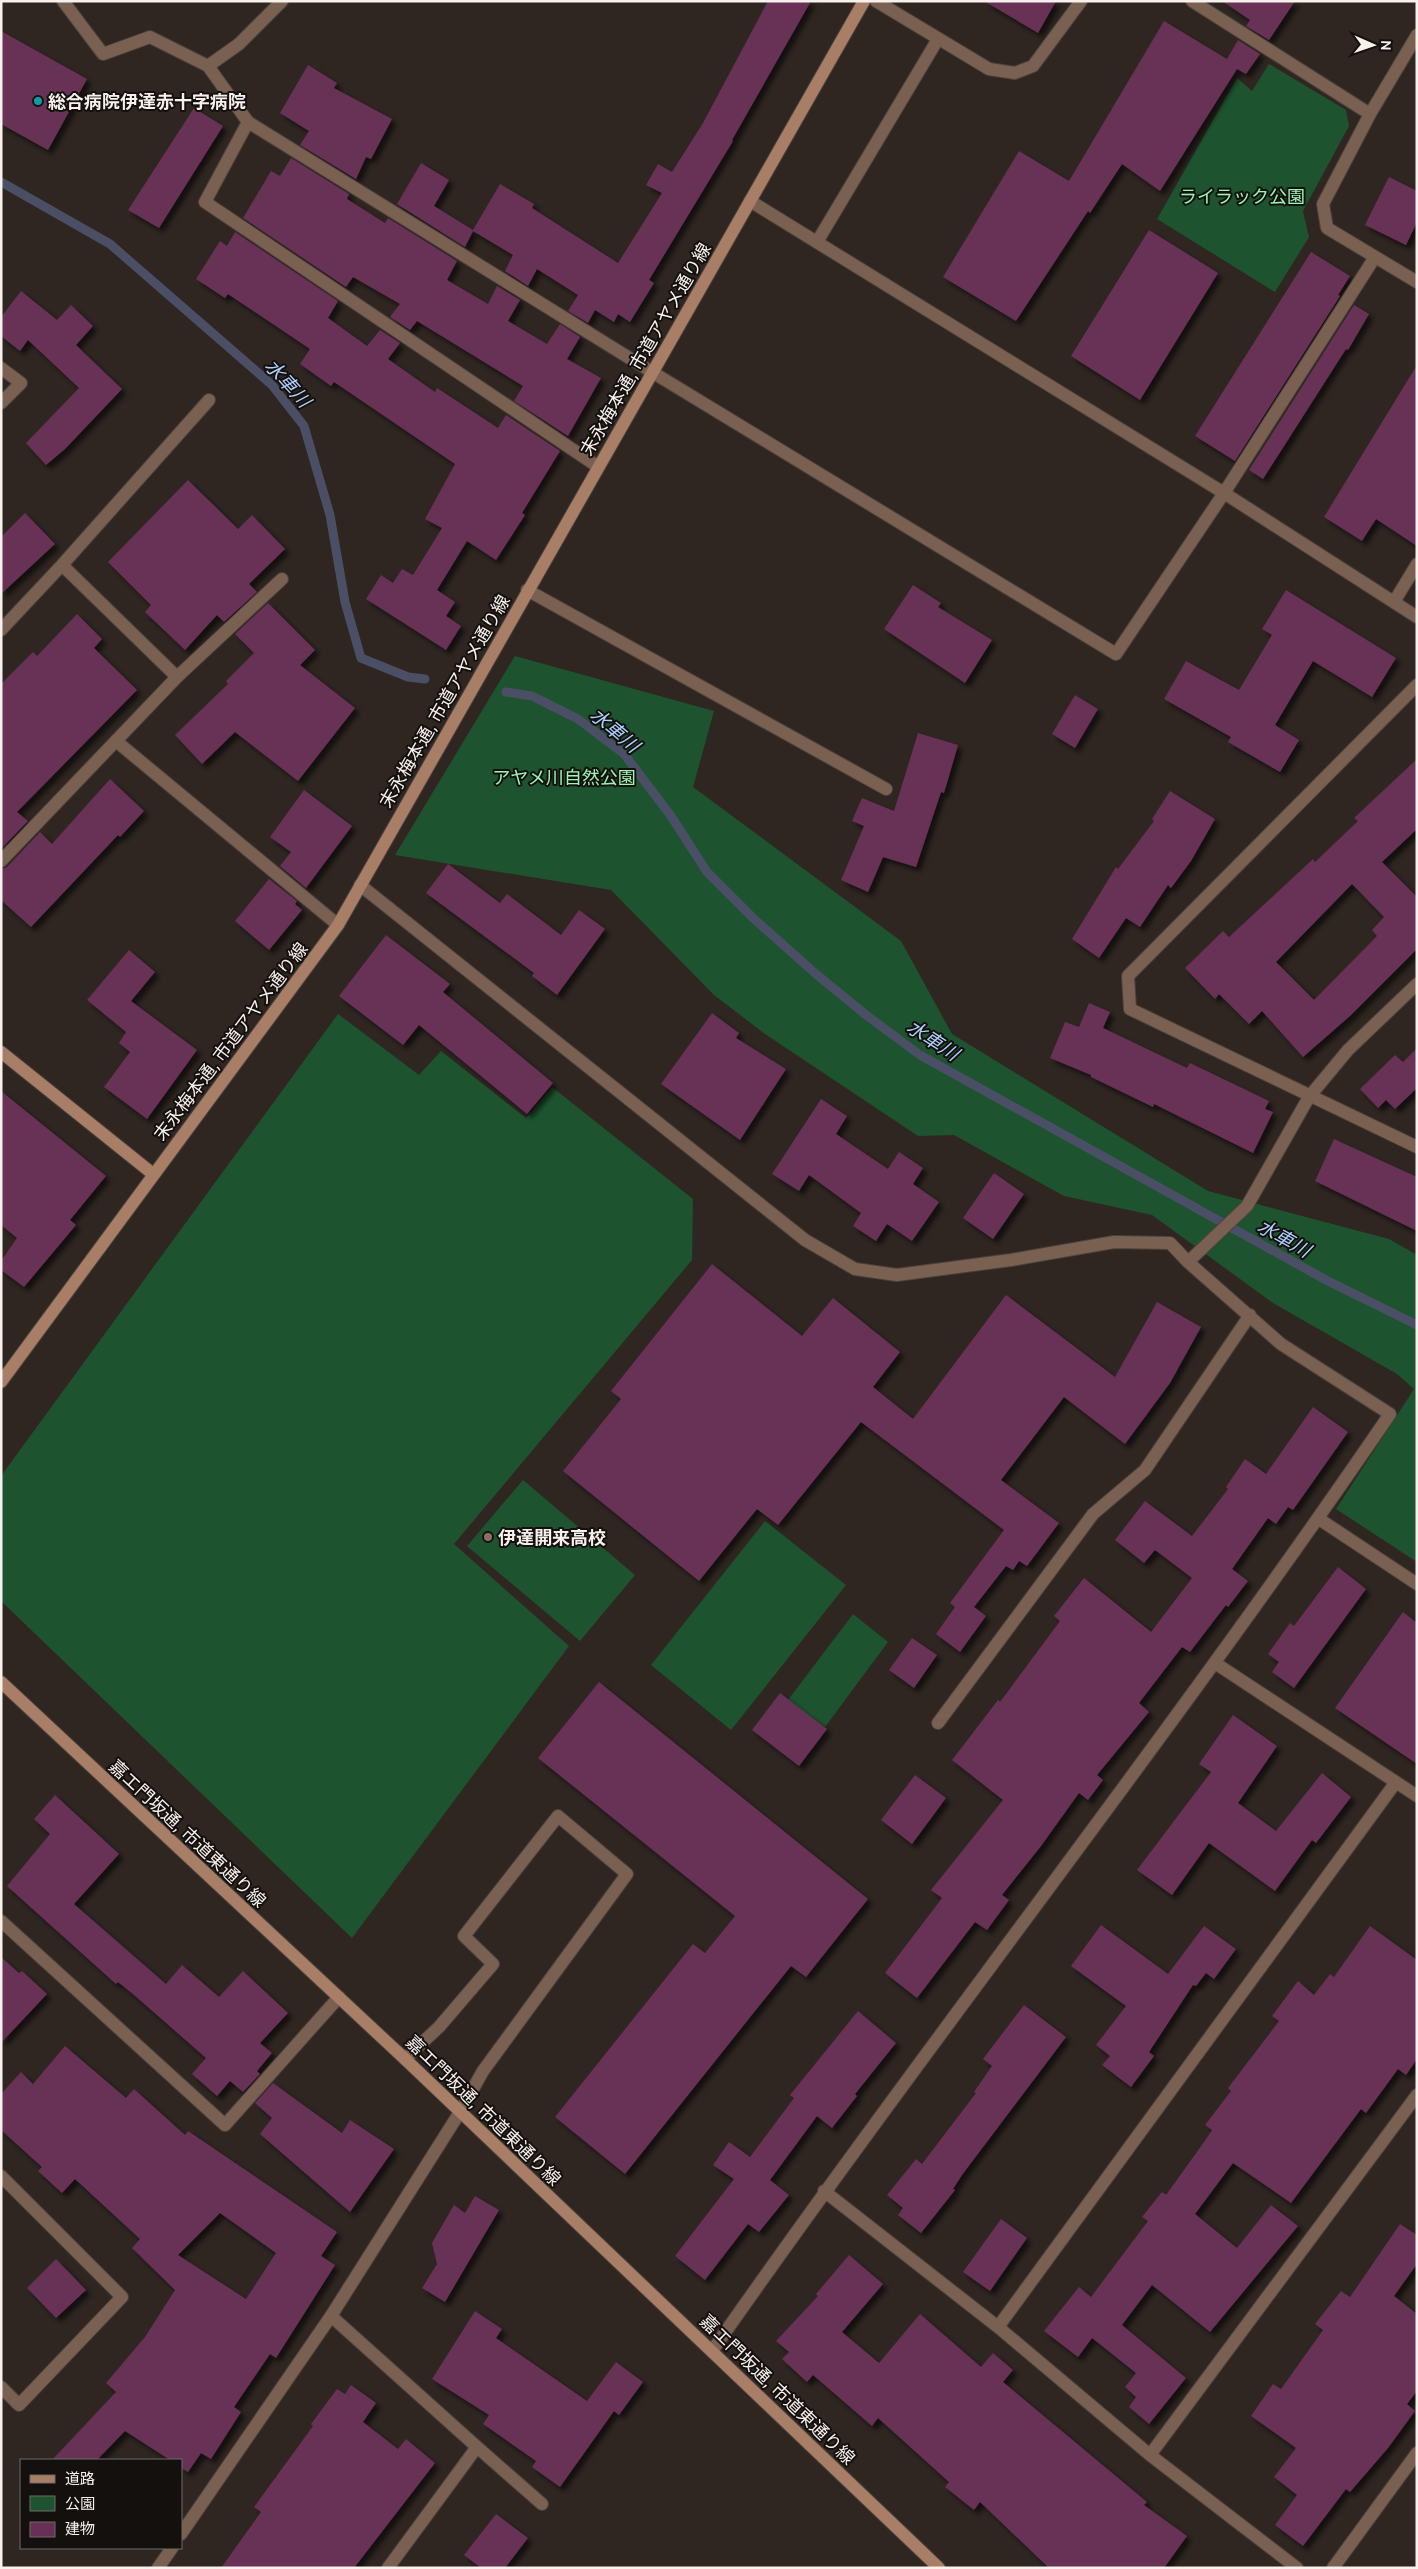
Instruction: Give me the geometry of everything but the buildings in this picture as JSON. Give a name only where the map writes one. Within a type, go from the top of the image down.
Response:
[{"type":"street","points":[[63,1],[103,54],[150,37],[208,66],[248,122],[652,372],[1116,654],[1224,493],[1375,257]]},
{"type":"street","points":[[208,66],[239,44],[282,1]]},
{"type":"street","name":"末永梅本通, 市道アヤメ通り線","points":[[1,1382],[338,925],[597,466],[864,1]]},
{"type":"street","points":[[876,1],[988,69],[1015,73],[1033,66],[1081,1]]},
{"type":"street","points":[[1192,1],[1370,114]]},
{"type":"street","points":[[1417,35],[1370,114],[1323,204],[1327,228],[1417,282]]},
{"type":"street","points":[[817,242],[938,39]]},
{"type":"street","points":[[248,122],[205,202],[597,466]]},
{"type":"street","points":[[750,201],[1224,493],[1417,617]]},
{"type":"street","points":[[1,368],[22,383],[1,403]]},
{"type":"street","points":[[1,630],[62,565],[209,400]]},
{"type":"street","points":[[1394,602],[1417,564]]},
{"type":"street","points":[[62,565],[177,677]]},
{"type":"street","points":[[1,861],[177,677],[282,579]]},
{"type":"street","points":[[527,590],[886,789]]},
{"type":"street","points":[[1417,685],[1128,976],[1130,1009],[1308,1097],[1417,1147]]},
{"type":"street","points":[[116,741],[338,925]]},
{"type":"street","points":[[360,885],[805,1240],[855,1269],[897,1275],[1011,1260],[1114,1242],[1170,1243],[1188,1262],[1281,1344],[1390,1414],[1319,1519],[1215,1663],[986,1975],[824,2191],[712,2351]]},
{"type":"street","points":[[1188,1262],[1247,1206],[1308,1097],[1348,1050],[1417,984]]},
{"type":"street","points":[[1,1052],[153,1174]]},
{"type":"street","points":[[938,1723],[1093,1514],[1145,1470],[1250,1315]]},
{"type":"street","points":[[1319,1519],[1417,1584]]},
{"type":"street","points":[[1215,1663],[1417,1796]]},
{"type":"street","name":"嘉エ門坂通, 市道東通り線","points":[[1,1682],[405,2059],[939,2568]]},
{"type":"street","points":[[998,2327],[1396,1782]]},
{"type":"street","points":[[182,2533],[332,2316],[460,2112],[483,2071],[627,1874],[558,1816],[464,1936],[493,1964],[439,2027],[405,2059]]},
{"type":"street","points":[[1,1921],[225,2124],[339,1998]]},
{"type":"street","points":[[1150,2455],[1417,2095]]},
{"type":"street","points":[[1,2176],[122,2297],[19,2405],[1,2387]]},
{"type":"street","points":[[824,2191],[998,2327],[1150,2455],[1297,2568]]},
{"type":"street","points":[[332,2316],[542,2504]]},
{"type":"street","points":[[388,2568],[477,2447]]},
{"type":"street","points":[[1333,2568],[1417,2453]]},
{"type":"street","points":[[158,2568],[171,2549]]},
{"type":"green space","name":"ライラック公園","points":[[1269,64],[1346,110],[1349,126],[1303,211],[1309,237],[1275,292],[1157,219],[1237,78],[1252,91]]},
{"type":"green space","name":"アヤメ川自然公園","points":[[515,656],[714,711],[693,787],[901,941],[952,1034],[1208,1191],[1389,1239],[1417,1255],[1417,1562],[1336,1509],[1414,1389],[1397,1374],[1273,1303],[1152,1215],[1064,1196],[954,1135],[918,1136],[765,1034],[714,995],[611,890],[395,855]]},
{"type":"green space","points":[[338,1014],[419,1075],[441,1051],[526,1118],[552,1087],[693,1199],[692,1260],[454,1544],[569,1646],[352,1938],[1,1601],[1,1476]]},
{"type":"green space","points":[[523,1480],[635,1575],[580,1641],[467,1546]]},
{"type":"green space","points":[[765,1521],[846,1585],[731,1730],[651,1665]]},
{"type":"green space","points":[[853,1614],[888,1642],[825,1727],[788,1700]]},
{"type":"waterway","name":"水車川","points":[[1,182],[110,244],[272,385],[304,426],[330,515],[345,602],[361,658],[408,677],[425,679]]},
{"type":"waterway","name":"水車川","points":[[506,692],[532,696],[578,719],[624,754],[671,816],[707,872],[753,918],[816,974],[866,1015],[920,1055],[1326,1280],[1417,1325]]},
{"type":"place","name":"総合病院伊達赤十字病院","points":[[38,101]]},
{"type":"place","name":"伊達開来高校","points":[[488,1537]]}]
